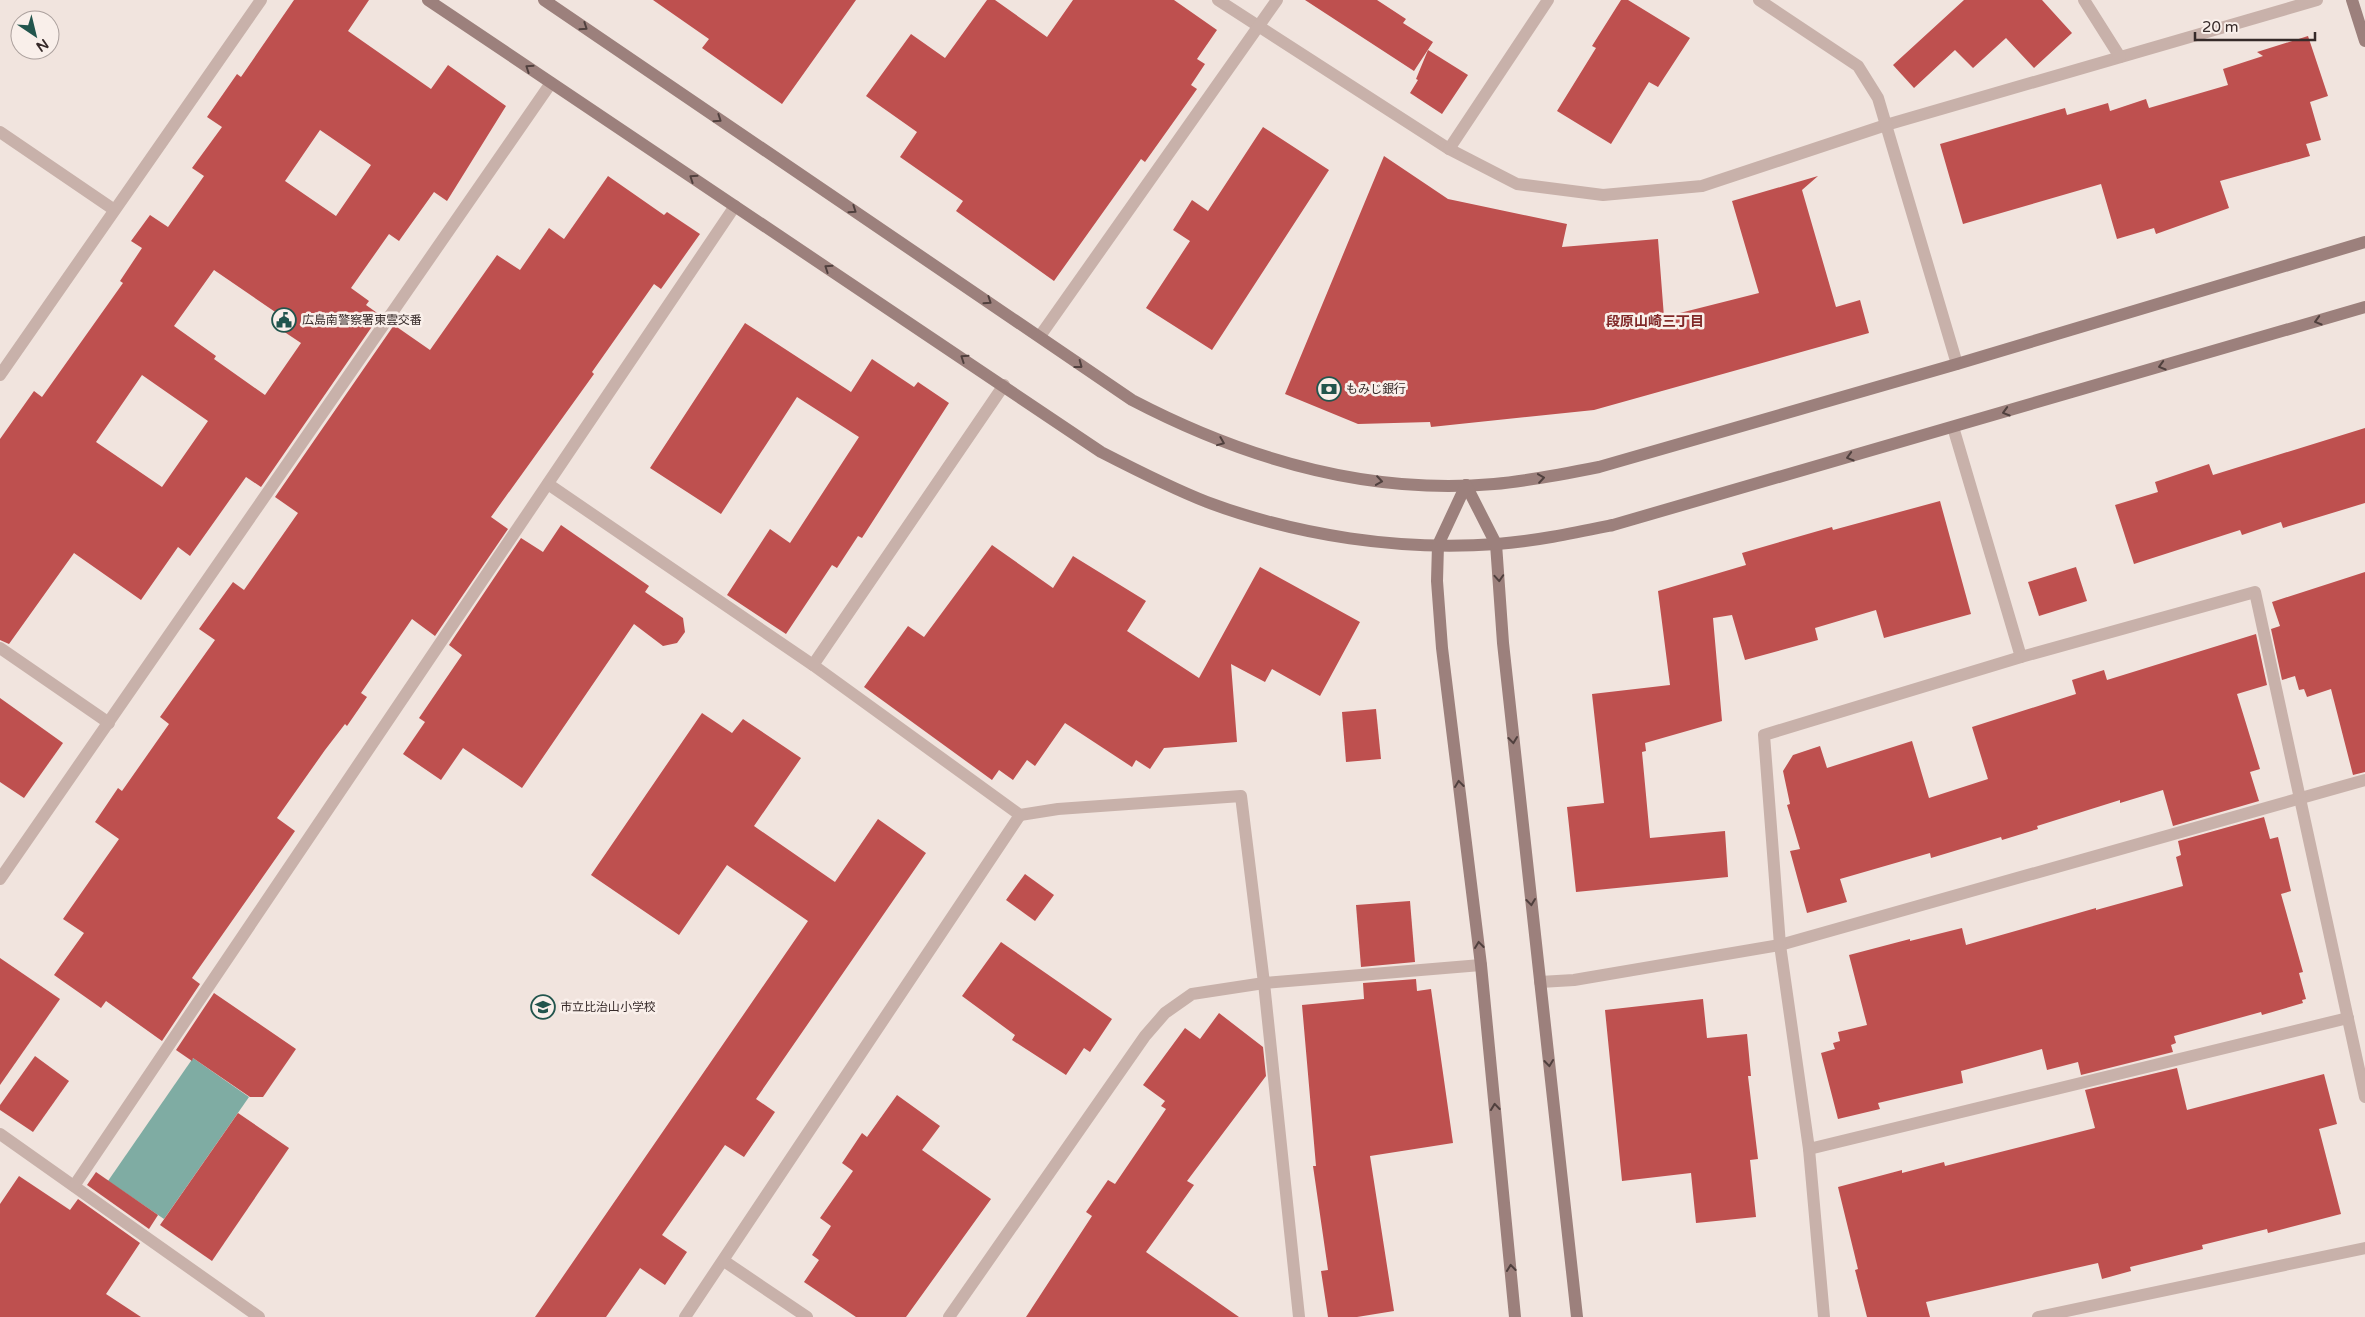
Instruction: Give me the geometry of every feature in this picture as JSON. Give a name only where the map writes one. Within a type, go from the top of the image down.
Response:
[{"type":"street","points":[[0,375],[113,210],[261,0]]},
{"type":"street","points":[[428,0],[1004,385],[1101,452],[1154,479],[1207,502],[1264,520],[1321,533],[1378,542],[1438,545],[1496,544],[1555,537],[1613,525],[2365,307]]},
{"type":"street","points":[[544,0],[1132,400],[1179,424],[1229,445],[1280,462],[1332,474],[1386,482],[1492,484],[1546,477],[1599,467],[1957,364],[2365,242]]},
{"type":"street","points":[[1218,0],[1449,149],[1517,184],[1603,196],[1702,186],[1886,124],[2317,0]]},
{"type":"street","points":[[1040,336],[1277,0]]},
{"type":"street","points":[[1449,149],[1548,0]]},
{"type":"street","points":[[1759,0],[1858,66],[1878,98],[1957,364]]},
{"type":"street","points":[[2084,0],[2120,57]]},
{"type":"street","points":[[2352,0],[2365,41]]},
{"type":"street","points":[[0,879],[552,83]]},
{"type":"street","points":[[0,132],[113,210]]},
{"type":"street","points":[[74,1186],[735,206]]},
{"type":"street","points":[[813,665],[1004,385]]},
{"type":"street","points":[[1953,427],[2021,657]]},
{"type":"street","points":[[548,484],[813,665],[1020,815],[1058,809],[1242,796],[1264,983],[1299,1317]]},
{"type":"street","points":[[1466,485],[1496,544],[1503,643],[1577,1317]]},
{"type":"street","points":[[1466,485],[1438,545],[1437,582],[1442,648],[1481,965],[1515,1317]]},
{"type":"street","points":[[1824,1317],[1809,1149],[1780,945],[1764,735],[2021,657],[2255,592],[2365,1097]]},
{"type":"street","points":[[0,648],[109,723]]},
{"type":"street","points":[[1540,982],[1574,980],[1780,945],[2365,780]]},
{"type":"street","points":[[685,1317],[1020,815]]},
{"type":"street","points":[[949,1317],[1145,1036],[1165,1013],[1192,994],[1264,983],[1481,965]]},
{"type":"street","points":[[1809,1149],[2348,1018]]},
{"type":"street","points":[[0,1134],[259,1317]]},
{"type":"street","points":[[2038,1317],[2365,1248]]},
{"type":"street","points":[[724,1261],[807,1317]]},
{"type":"water","points":[[193,1058],[249,1097],[164,1219],[108,1181]]},
{"type":"building","points":[[294,0],[369,0],[348,31],[431,89],[448,65],[506,106],[447,201],[434,192],[399,241],[389,234],[351,288],[369,301],[366,305],[380,315],[261,487],[246,477],[190,556],[178,547],[141,600],[74,553],[9,644],[0,640],[0,439],[34,391],[42,397],[123,283],[120,281],[142,248],[131,241],[150,215],[168,227],[204,176],[192,168],[222,127],[207,117],[237,74],[241,77]],"holes":[[[320,130],[371,165],[336,216],[285,181]],[[214,270],[287,320],[280,329],[301,343],[265,395],[214,359],[216,356],[174,326]],[[142,375],[208,421],[162,487],[96,442]]]},
{"type":"building","points":[[653,0],[856,0],[782,104],[702,48],[709,39]]},
{"type":"building","points":[[987,0],[995,0],[1047,37],[1073,0],[1174,0],[1217,30],[1197,59],[1205,64],[1191,85],[1197,89],[1145,162],[1141,159],[1054,281],[956,211],[963,201],[900,157],[917,132],[866,96],[911,34],[945,58]]},
{"type":"building","points":[[1305,0],[1377,0],[1406,19],[1403,23],[1433,42],[1414,71]]},
{"type":"building","points":[[1621,0],[1628,0],[1690,38],[1658,87],[1649,82],[1611,144],[1557,111],[1596,48],[1592,46]]},
{"type":"building","points":[[1964,0],[2042,0],[2072,33],[2034,68],[2006,38],[1973,68],[1955,50],[1914,88],[1893,65]]},
{"type":"building","points":[[2308,36],[2328,96],[2310,102],[2321,140],[2306,144],[2310,156],[2220,181],[2229,208],[2156,234],[2154,228],[2117,239],[2101,184],[1963,224],[1940,144],[2065,108],[2067,115],[2108,103],[2110,111],[2146,99],[2149,108],[2228,85],[2223,69],[2263,56],[2257,52]]},
{"type":"building","points":[[1428,50],[1468,75],[1442,114],[1410,93],[1418,80],[1416,79]]},
{"type":"building","points":[[1263,127],[1329,170],[1212,350],[1146,308],[1190,241],[1173,230],[1192,200],[1208,211]]},
{"type":"building","points":[[1384,156],[1448,199],[1567,224],[1562,247],[1658,239],[1664,317],[1759,293],[1732,201],[1818,176],[1802,190],[1836,307],[1860,300],[1869,333],[1594,410],[1431,427],[1430,422],[1358,424],[1285,394]]},
{"type":"building","points":[[608,176],[664,215],[667,212],[700,234],[661,289],[654,284],[592,372],[594,374],[491,517],[508,529],[435,636],[412,619],[361,693],[367,697],[347,726],[345,724],[325,750],[277,818],[295,831],[192,978],[200,984],[162,1041],[106,1001],[101,1008],[54,975],[84,933],[63,919],[119,839],[95,822],[118,788],[122,791],[169,724],[160,717],[215,640],[199,629],[233,582],[244,590],[298,513],[275,497],[394,325],[430,350],[497,255],[520,270],[549,228],[564,239]]},
{"type":"building","points":[[745,323],[851,392],[872,359],[914,387],[918,382],[949,403],[862,538],[858,536],[837,568],[832,565],[786,634],[727,595],[770,529],[790,543],[859,437],[797,397],[721,514],[650,468]]},
{"type":"building","points":[[2365,428],[2365,503],[2283,528],[2281,522],[2242,535],[2240,530],[2134,564],[2115,505],[2158,492],[2155,482],[2209,464],[2213,475]]},
{"type":"building","points":[[1940,501],[1971,614],[1884,638],[1876,610],[1815,628],[1818,640],[1745,660],[1732,615],[1713,618],[1722,721],[1645,743],[1646,751],[1642,752],[1650,838],[1725,831],[1728,877],[1576,892],[1567,807],[1604,803],[1592,694],[1670,685],[1658,591],[1746,565],[1742,553],[1832,527],[1833,530]]},
{"type":"building","points":[[561,525],[649,586],[645,592],[683,618],[685,632],[677,643],[663,646],[634,624],[522,788],[463,748],[441,780],[403,754],[425,722],[419,718],[462,655],[449,645],[521,538],[543,552]]},
{"type":"building","points":[[992,545],[1053,588],[1073,556],[1146,601],[1127,631],[1199,678],[1260,567],[1360,622],[1320,696],[1272,669],[1265,682],[1231,664],[1237,742],[1164,748],[1150,769],[1136,760],[1132,767],[1065,723],[1035,766],[1027,760],[1013,780],[999,770],[992,780],[864,687],[908,626],[924,637]]},
{"type":"building","points":[[2076,567],[2087,601],[2039,616],[2028,582]]},
{"type":"building","points":[[2365,572],[2365,772],[2353,775],[2331,689],[2307,697],[2304,689],[2299,690],[2295,676],[2282,680],[2271,629],[2280,626],[2272,602]]},
{"type":"building","points":[[2256,634],[2267,685],[2237,694],[2260,769],[2250,772],[2259,801],[2173,826],[2163,790],[2120,803],[2120,800],[2037,826],[2038,829],[2002,840],[2001,837],[1931,858],[1930,853],[1840,879],[1847,902],[1807,913],[1790,851],[1800,849],[1787,805],[1790,804],[1783,771],[1793,755],[1820,746],[1827,768],[1912,741],[1929,798],[1988,779],[1972,727],[2076,694],[2072,680],[2104,670],[2107,680]]},
{"type":"building","points":[[0,698],[63,743],[24,798],[0,782]]},
{"type":"building","points":[[1376,709],[1381,759],[1346,762],[1342,712]]},
{"type":"building","points":[[702,713],[732,733],[743,719],[801,758],[754,826],[835,882],[878,819],[926,853],[756,1099],[775,1112],[744,1157],[725,1145],[662,1235],[687,1252],[665,1285],[640,1268],[606,1317],[535,1317],[808,921],[727,865],[679,935],[591,875]]},
{"type":"building","points":[[2264,817],[2270,839],[2278,837],[2291,891],[2281,894],[2303,972],[2299,973],[2306,999],[2302,1000],[2303,1003],[2262,1015],[2261,1012],[2174,1036],[2176,1043],[2171,1045],[2173,1052],[2081,1075],[2078,1062],[2047,1070],[2042,1049],[1961,1071],[1963,1083],[1878,1103],[1880,1109],[1838,1119],[1821,1053],[1835,1049],[1833,1043],[1840,1041],[1838,1032],[1867,1025],[1849,955],[1962,928],[1966,945],[2096,908],[2096,910],[2183,886],[2176,857],[2181,855],[2178,841]]},
{"type":"building","points":[[1025,874],[1054,895],[1035,921],[1006,900]]},
{"type":"building","points":[[1410,901],[1415,962],[1361,967],[1356,905]]},
{"type":"building","points":[[1001,942],[1112,1019],[1090,1052],[1084,1048],[1066,1075],[1012,1040],[1015,1035],[962,996]]},
{"type":"building","points":[[0,958],[60,999],[0,1085]]},
{"type":"building","points":[[1416,979],[1417,991],[1431,989],[1453,1143],[1370,1156],[1394,1311],[1357,1317],[1328,1317],[1321,1271],[1328,1270],[1313,1166],[1316,1166],[1302,1005],[1364,999],[1363,983]]},
{"type":"building","points":[[214,993],[296,1049],[263,1097],[250,1097],[193,1058],[192,1061],[176,1050]]},
{"type":"building","points":[[1703,999],[1707,1038],[1747,1034],[1751,1076],[1748,1076],[1758,1159],[1750,1160],[1756,1217],[1696,1223],[1691,1173],[1622,1181],[1605,1010]]},
{"type":"building","points":[[1219,1013],[1263,1047],[1266,1076],[1187,1181],[1194,1185],[1146,1252],[1239,1317],[1026,1317],[1092,1216],[1086,1212],[1108,1180],[1115,1184],[1166,1109],[1161,1106],[1165,1101],[1143,1085],[1185,1028],[1200,1039]]},
{"type":"building","points":[[35,1056],[69,1081],[33,1132],[0,1110],[0,1105]]},
{"type":"building","points":[[2177,1068],[2187,1110],[2324,1074],[2337,1124],[2319,1129],[2341,1214],[2268,1233],[2267,1229],[2202,1245],[2203,1249],[2130,1267],[2131,1271],[2102,1279],[2098,1263],[1926,1302],[1930,1317],[1867,1317],[1855,1270],[1858,1269],[1838,1187],[1902,1170],[1902,1173],[1944,1162],[1945,1166],[2095,1128],[2085,1090]]},
{"type":"building","points":[[897,1095],[940,1126],[922,1150],[991,1199],[906,1317],[856,1317],[804,1282],[819,1260],[812,1255],[831,1226],[820,1218],[853,1171],[842,1163],[862,1133],[867,1137]]},
{"type":"building","points":[[238,1113],[289,1148],[212,1261],[160,1225]]},
{"type":"building","points":[[96,1172],[158,1215],[149,1229],[87,1185]]},
{"type":"building","points":[[19,1176],[70,1210],[78,1199],[140,1243],[106,1294],[141,1317],[0,1317],[0,1204]]},
{"type":"place","name":"広島南警察署東雲交番","points":[[284,320]]},
{"type":"place","name":"もみじ銀行","points":[[1329,389]]},
{"type":"place","name":"市立比治山小学校","points":[[543,1007]]},
{"type":"district","name":"段原山崎三丁目","points":[[1655,321]]}]
